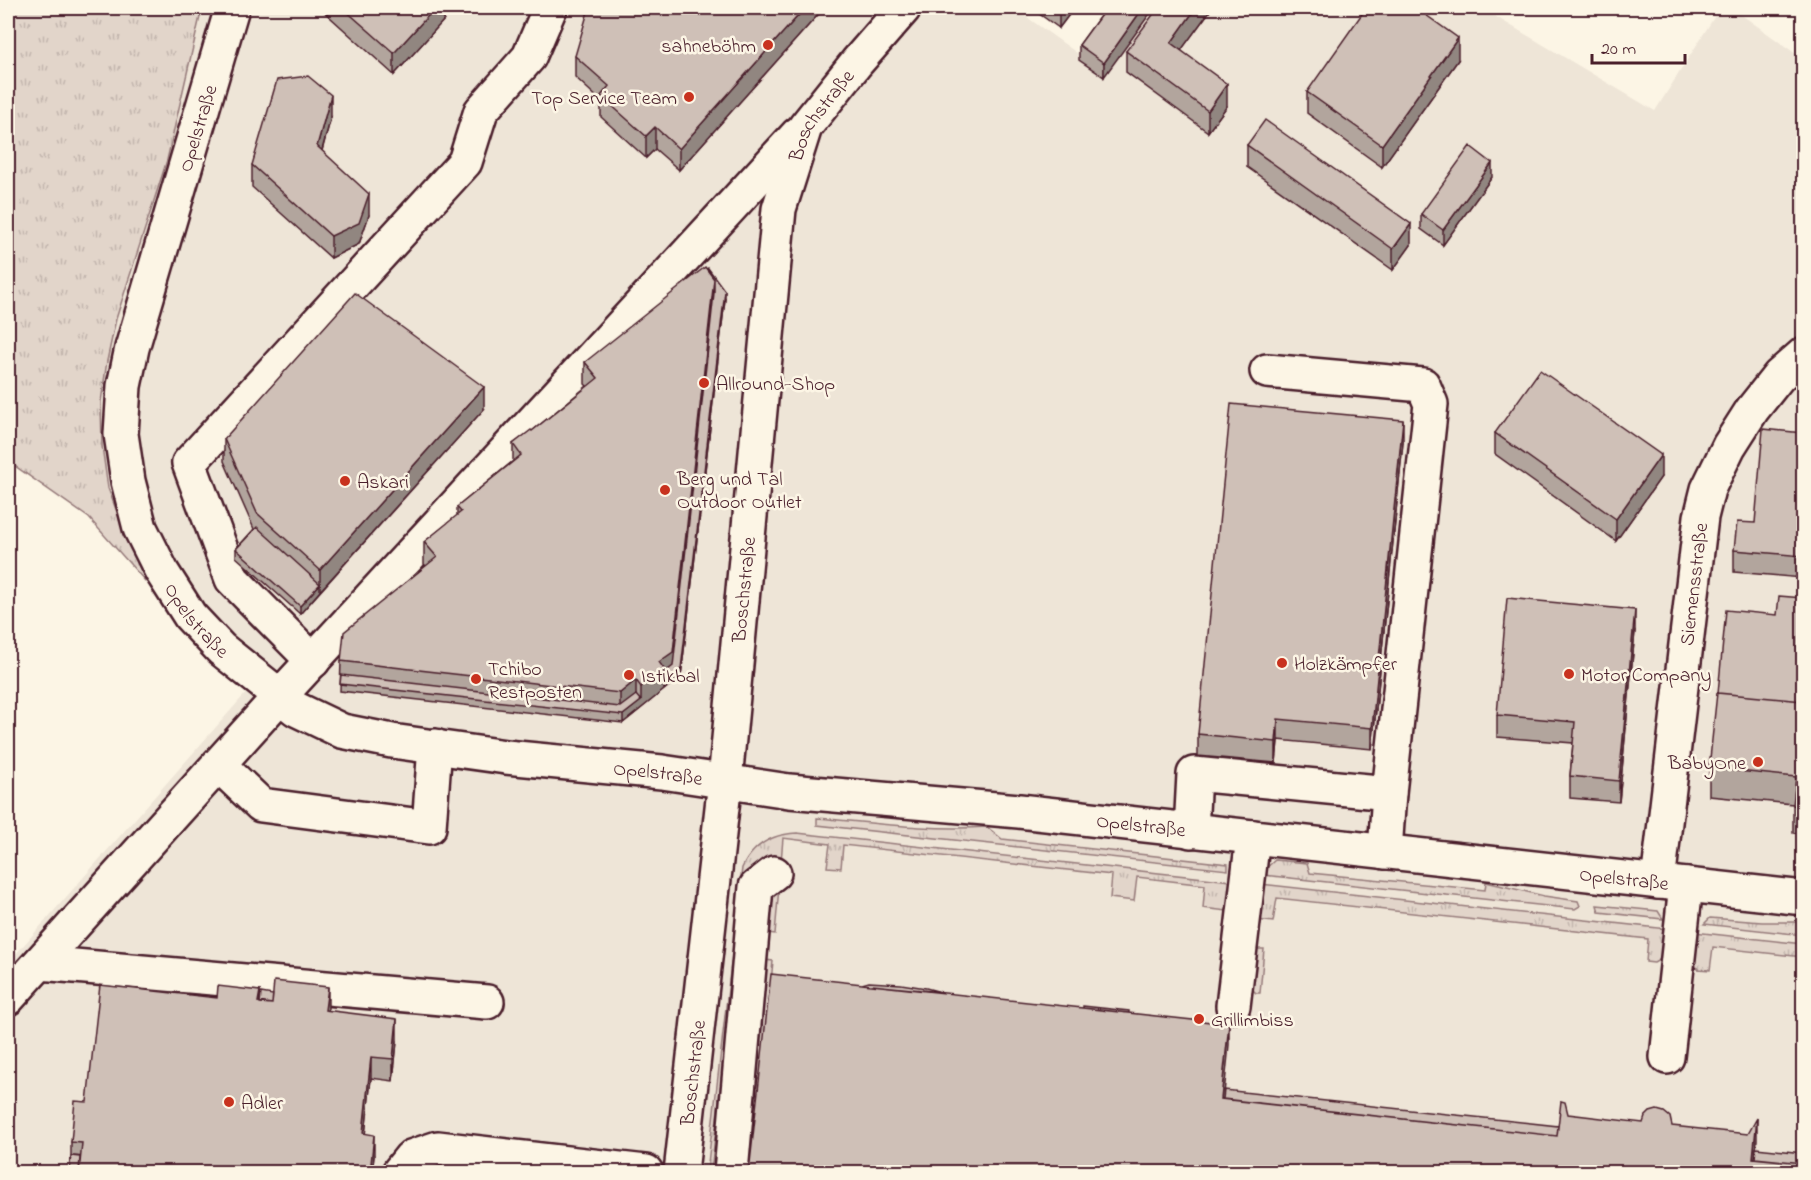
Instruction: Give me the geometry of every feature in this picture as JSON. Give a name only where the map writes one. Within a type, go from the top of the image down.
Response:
[{"type":"street","name":"Opelstraße","points":[[232,8],[132,348],[124,386],[121,434],[128,481],[140,528],[162,572],[190,616],[221,648],[296,709],[342,730],[392,741],[506,757],[662,772],[800,792],[1019,811],[1803,898]]},
{"type":"street","points":[[313,661],[231,579],[189,463],[465,162],[481,111],[529,57],[550,8]]},
{"type":"street","name":"Boschstraße","points":[[681,1173],[725,781],[778,209],[805,128],[856,62],[904,8]]},
{"type":"street","points":[[8,998],[280,696],[805,128]]},
{"type":"street","name":"Siemensstraße","points":[[1667,1057],[1672,884],[1701,517],[1708,489],[1729,446],[1752,410],[1779,375],[1803,354]]},
{"type":"street","points":[[1267,371],[1423,385],[1431,404],[1389,793],[1385,852]]},
{"type":"street","points":[[219,765],[261,806],[429,826],[435,746]]},
{"type":"street","points":[[1191,831],[1194,774],[1389,793]]},
{"type":"street","points":[[1233,1006],[1252,837]]},
{"type":"street","points":[[731,1173],[756,887],[774,873]]},
{"type":"street","points":[[40,963],[487,1002]]},
{"type":"street","points":[[399,1173],[411,1157],[438,1148],[646,1173]]},
{"type":"shaded area","points":[[202,8],[1014,8],[1077,53],[1112,8],[1264,8],[1268,10],[1271,8],[1481,8],[1655,111],[1720,8],[1732,8],[1803,59],[1803,1172],[8,1172],[8,963],[246,693],[177,628],[146,582],[108,488],[102,446],[101,402],[116,319],[167,160]]},
{"type":"green space","points":[[8,8],[202,8],[167,160],[116,319],[101,402],[102,446],[108,488],[146,582],[89,518],[8,461]]},
{"type":"green space","points":[[817,818],[923,827],[987,827],[1002,839],[1228,864],[1228,870],[817,825]]},
{"type":"green space","points":[[797,833],[1231,881],[1227,911],[1203,908],[1205,885],[1137,877],[1134,901],[1110,898],[1112,875],[843,845],[841,868],[827,867],[830,844],[783,838],[781,862],[743,884],[711,1172],[707,1172],[742,868],[746,860],[764,842],[779,836]]},
{"type":"green space","points":[[1275,860],[1307,863],[1310,873],[1485,890],[1486,882],[1544,896],[1578,901],[1580,906],[1575,909],[1262,875],[1262,872]]},
{"type":"green space","points":[[1260,884],[1667,929],[1663,958],[1654,963],[1646,962],[1648,939],[1277,898],[1273,922],[1257,920]]},
{"type":"green space","points":[[779,887],[775,934],[768,933],[765,896]]},
{"type":"green space","points":[[1597,905],[1658,911],[1663,919],[1599,912]]},
{"type":"green space","points":[[1710,918],[1803,922],[1803,935],[1704,924]]},
{"type":"green space","points":[[1694,932],[1803,944],[1803,957],[1713,947],[1710,970],[1698,969],[1693,962]]},
{"type":"green space","points":[[1264,949],[1260,993],[1256,993],[1250,987],[1253,951]]},
{"type":"green space","points":[[765,960],[773,961],[762,1079],[749,1078]]},
{"type":"building","points":[[343,8],[435,8],[394,53]]},
{"type":"building","points":[[589,8],[805,8],[679,149],[655,127],[646,136],[601,96],[609,86],[575,56]]},
{"type":"building","points":[[1106,8],[1143,8],[1104,63],[1079,45]]},
{"type":"building","points":[[1158,8],[1196,8],[1171,43],[1227,84],[1208,111],[1126,51]]},
{"type":"building","points":[[1366,8],[1416,8],[1458,38],[1382,145],[1307,92]]},
{"type":"building","points":[[308,76],[331,95],[317,146],[369,194],[359,223],[331,236],[252,165],[277,80]]},
{"type":"building","points":[[1265,120],[1411,224],[1393,249],[1247,145]]},
{"type":"building","points":[[1470,146],[1492,163],[1443,230],[1421,214]]},
{"type":"building","points":[[705,267],[714,279],[673,652],[659,662],[664,669],[641,687],[636,680],[620,693],[341,661],[344,632],[437,557],[424,542],[461,512],[457,507],[521,455],[513,444],[598,378],[585,362]]},
{"type":"building","points":[[708,268],[725,291],[681,669],[664,683],[664,673],[673,666],[714,293],[714,279]]},
{"type":"building","points":[[355,293],[484,387],[320,570],[257,513],[224,439]]},
{"type":"building","points":[[1540,370],[1661,455],[1616,519],[1495,433]]},
{"type":"building","points":[[1231,404],[1403,420],[1372,728],[1278,719],[1276,742],[1198,734]]},
{"type":"building","points":[[1763,429],[1803,433],[1803,556],[1734,550],[1737,522],[1755,523]]},
{"type":"building","points":[[257,527],[320,584],[300,606],[236,549]]},
{"type":"building","points":[[1779,596],[1803,598],[1803,701],[1718,693],[1726,610],[1777,615]]},
{"type":"building","points":[[1507,598],[1635,610],[1619,781],[1570,776],[1575,722],[1497,715]]},
{"type":"building","points":[[341,675],[620,707],[636,695],[641,701],[623,715],[340,684]]},
{"type":"building","name":"BabyOne","points":[[1717,693],[1803,701],[1803,806],[1793,805],[1796,777],[1709,768]]},
{"type":"building","points":[[771,974],[1229,1024],[1221,1099],[1557,1136],[1561,1101],[1565,1102],[1568,1114],[1643,1123],[1650,1112],[1657,1110],[1670,1117],[1672,1126],[1748,1134],[1757,1118],[1753,1158],[1803,1163],[1803,1173],[749,1172]]},
{"type":"building","name":"Adler","points":[[274,981],[328,987],[325,1010],[397,1019],[393,1059],[371,1057],[363,1133],[374,1135],[370,1173],[79,1173],[82,1143],[71,1142],[75,1101],[87,1102],[100,985],[217,998],[218,986],[260,991],[258,1002],[272,1004]]},
{"type":"building","points":[[869,982],[901,984],[941,992],[862,984]]},
{"type":"building","points":[[261,993],[273,995],[272,1004],[260,1003]]},
{"type":"building","points":[[1083,1006],[1129,1011],[1129,1013],[1083,1008]]},
{"type":"building","points":[[1224,1090],[1558,1126],[1557,1136],[1223,1099]]},
{"type":"building","points":[[1756,1148],[1803,1153],[1803,1163],[1755,1158]]},
{"type":"building","points":[[71,1156],[80,1157],[79,1173],[69,1173]]},
{"type":"place","name":"sahneböhm","points":[[768,45]]},
{"type":"place","name":"Top Service Team","points":[[689,97]]},
{"type":"place","name":"Allround-Shop","points":[[704,383]]},
{"type":"place","name":"Askari","points":[[345,481]]},
{"type":"place","name":"Berg und Tal Outdoor Outlet","points":[[665,490]]},
{"type":"place","name":"Holzkämpfer","points":[[1282,663]]},
{"type":"place","name":"Motor Company","points":[[1569,674]]},
{"type":"place","name":"Istikbal","points":[[629,675]]},
{"type":"place","name":"Tchibo Restposten","points":[[476,679]]},
{"type":"place","name":"BabyOne","points":[[1758,762]]},
{"type":"place","name":"Grillimbiss","points":[[1199,1019]]},
{"type":"place","name":"Adler","points":[[229,1102]]}]
